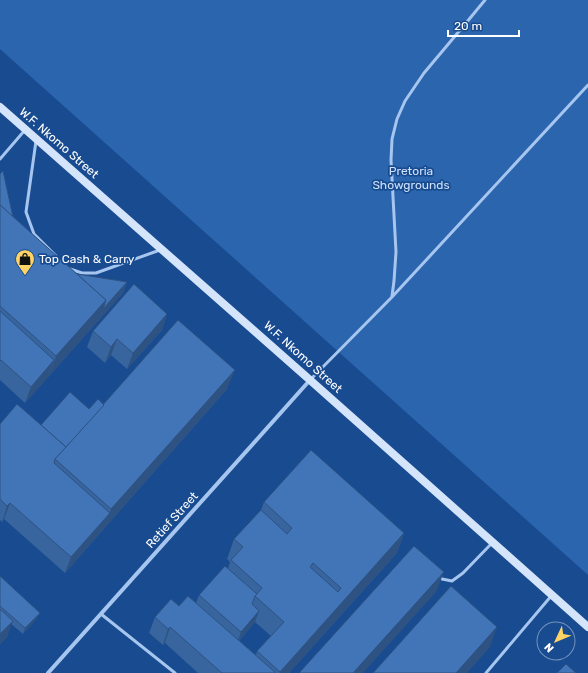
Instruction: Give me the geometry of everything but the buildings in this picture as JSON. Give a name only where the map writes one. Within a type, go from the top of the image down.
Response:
[{"type":"main road","name":"W.F. Nkomo Street","points":[[0,107],[588,627]]},
{"type":"street","name":"Retief Street","points":[[48,673],[310,380]]},
{"type":"lane","points":[[392,297],[396,252],[391,160],[392,138],[397,119],[405,101],[424,73],[485,0]]},
{"type":"lane","points":[[310,380],[392,297],[588,85]]},
{"type":"lane","points":[[0,159],[26,130]]},
{"type":"lane","points":[[36,139],[26,212],[34,234],[60,260]]},
{"type":"lane","points":[[66,265],[71,270],[82,273],[96,273],[162,249]]},
{"type":"lane","points":[[438,575],[442,579],[452,580],[463,573],[492,542]]},
{"type":"lane","points":[[486,673],[552,595]]},
{"type":"lane","points":[[101,614],[175,673]]},
{"type":"green space","name":"Pretoria Showgrounds","points":[[0,0],[588,0],[588,575],[0,49]]},
{"type":"place","name":"Top Cash & Carry","points":[[25,276]]}]
